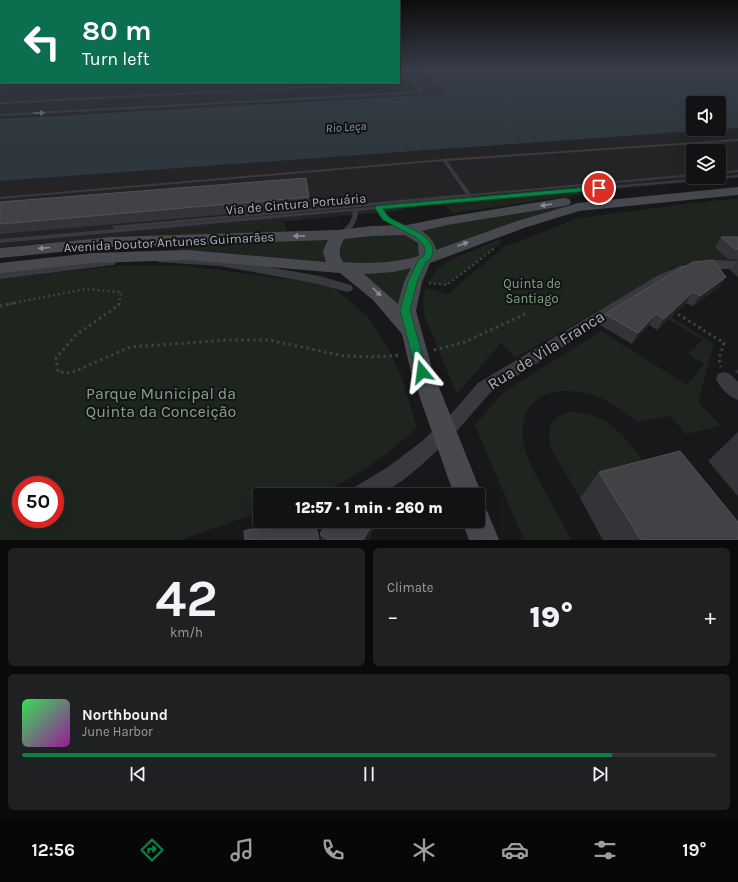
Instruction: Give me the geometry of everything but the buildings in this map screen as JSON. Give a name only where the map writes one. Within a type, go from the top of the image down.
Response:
[{"type":"main road","name":"Avenida Doutor Antunes Guimarães","points":[[0,253],[111,242],[338,235],[372,231],[407,230],[447,221],[579,199],[738,184]]},
{"type":"main road","name":"Avenida Doutor Antunes Guimarães","points":[[0,268],[92,258],[182,255],[342,268],[373,269],[394,267],[425,259],[519,225],[578,207],[738,191]]},
{"type":"main road","points":[[407,230],[420,237],[425,242],[429,252],[413,282],[405,310],[410,333],[422,372],[465,488]]},
{"type":"main road","points":[[338,235],[331,249],[331,255],[342,268],[370,286],[394,309],[410,333]]},
{"type":"main road","points":[[480,528],[484,540]]},
{"type":"street","points":[[0,275],[101,262],[162,260],[220,262],[319,280],[347,288]]},
{"type":"street","name":"Rua de Vila Franca","points":[[374,488],[426,451],[467,410],[484,388],[661,279],[683,268],[711,264],[738,265]]},
{"type":"street","points":[[724,379],[738,393]]},
{"type":"lane","points":[[0,103],[154,95]]},
{"type":"lane","points":[[0,115],[362,95]]},
{"type":"lane","points":[[0,198],[444,160],[738,140]]},
{"type":"lane","points":[[444,160],[473,200]]},
{"type":"lane","points":[[726,172],[738,171]]},
{"type":"lane","name":"Via de Cintura Portuária","points":[[0,237],[686,176]]},
{"type":"lane","name":"Via de Cintura Portuária","points":[[0,241],[738,176]]},
{"type":"lane","points":[[378,208],[386,218],[407,230]]},
{"type":"lane","points":[[338,235],[347,230],[354,222],[356,210]]},
{"type":"path","points":[[413,282],[447,285],[496,247]]},
{"type":"path","points":[[0,306],[85,289],[121,292],[120,305],[76,335],[56,358],[58,372],[71,373],[130,347],[229,340],[269,340],[315,351]]},
{"type":"path","points":[[641,292],[724,343],[719,359],[724,379]]},
{"type":"shaded area","points":[[0,95],[425,95],[0,119]]},
{"type":"shaded area","points":[[738,128],[738,178],[726,179],[726,144],[686,144],[686,183],[404,208],[404,210],[377,213],[0,247],[0,181],[686,132],[686,136],[726,136],[726,129]]},
{"type":"green space","points":[[582,192],[584,194],[452,213],[445,204]]},
{"type":"green space","name":"Quinta de Santiago","points":[[738,199],[738,261],[691,263],[674,267],[515,358],[501,343],[457,394],[424,315],[423,302],[425,288],[448,294],[504,247],[579,218],[708,201]]},
{"type":"green space","points":[[561,202],[573,209],[427,258],[406,311],[346,268],[176,255],[182,240],[338,235]]},
{"type":"green space","points":[[285,221],[286,232],[105,238]]},
{"type":"green space","points":[[498,240],[502,242],[447,285],[428,283],[438,268],[453,259]]},
{"type":"green space","name":"Parque Municipal da Quinta da Conceição","points":[[118,266],[187,266],[331,285],[368,317],[389,350],[402,379],[417,428],[394,448],[366,468],[331,488],[253,488],[253,514],[180,540],[0,540],[0,279]]},
{"type":"green space","points":[[646,301],[714,344],[698,402],[721,426],[686,434],[670,416],[637,422],[614,405],[599,397],[571,391],[545,395],[535,401],[528,410],[523,423],[524,445],[533,469],[571,540],[524,540],[475,425],[505,391],[601,331],[687,385],[704,364],[688,354],[703,340],[642,304]]},
{"type":"green space","points":[[570,412],[599,418],[610,425],[630,443],[655,478],[580,498],[552,451],[549,437],[550,425],[558,416]]},
{"type":"water","name":"Rio Leça","points":[[425,95],[738,95],[738,128],[726,129],[726,96],[686,96],[686,132],[0,181],[0,119]]},
{"type":"route","points":[[422,372],[410,333],[405,310],[418,269],[423,260],[427,258],[429,252],[428,246],[414,232],[407,230],[386,218],[378,208],[599,188]]}]
